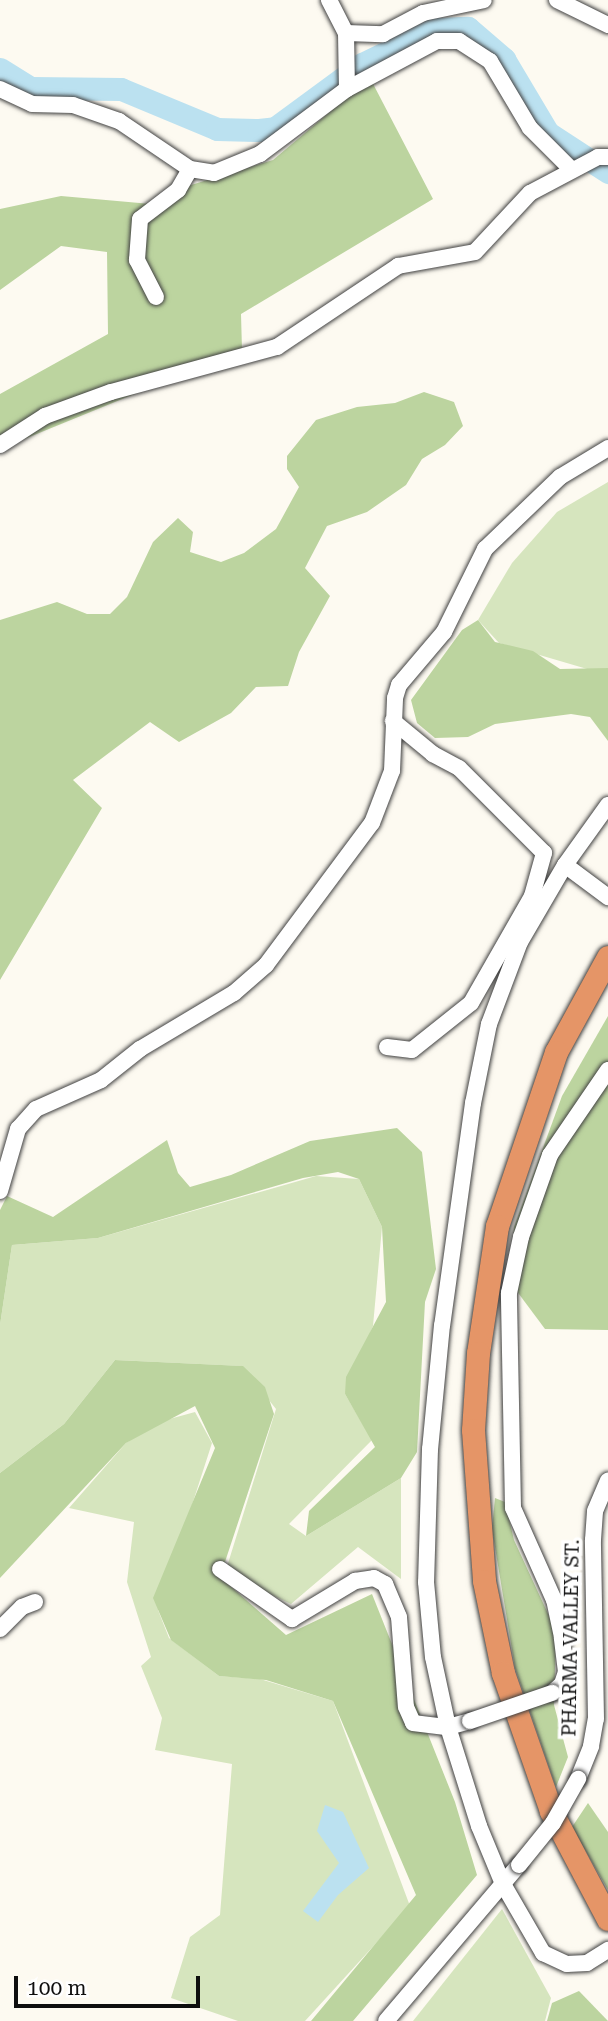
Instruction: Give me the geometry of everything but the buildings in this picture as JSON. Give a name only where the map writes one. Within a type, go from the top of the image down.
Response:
[{"type":"highway","points":[[608,957],[551,1065],[497,1226],[478,1353],[473,1430],[484,1581],[503,1673],[551,1811],[608,1919]]},
{"type":"highway","points":[[608,974],[542,1107],[504,1228],[485,1354],[481,1433],[490,1581],[509,1671],[530,1742],[556,1806],[608,1900]]},
{"type":"street","points":[[329,0],[346,33],[347,87]]},
{"type":"street","points":[[346,33],[383,34],[423,13],[484,0]]},
{"type":"street","points":[[556,0],[608,25]]},
{"type":"street","points":[[0,89],[32,104],[73,105],[119,121],[190,169],[214,173],[260,154],[347,87],[437,41],[459,41],[490,61],[530,128],[574,169]]},
{"type":"street","points":[[0,445],[45,416],[100,396],[277,346],[398,266],[475,252],[530,193],[603,157]]},
{"type":"street","points":[[156,297],[137,260],[140,219],[178,190],[190,169]]},
{"type":"street","points":[[0,1191],[18,1129],[36,1109],[101,1080],[140,1049],[234,993],[266,965],[372,823],[392,771],[393,721],[399,685],[444,632],[485,549],[560,477],[608,448]]},
{"type":"street","points":[[393,721],[433,754],[459,768],[537,843],[544,853],[538,899],[489,1024],[473,1103],[442,1325],[430,1449],[426,1582],[433,1657],[448,1727],[480,1826],[503,1884],[543,1954],[567,1964],[587,1963],[608,1950]]},
{"type":"street","points":[[387,1047],[412,1050],[471,1003],[538,899],[608,805]]},
{"type":"street","points":[[565,865],[608,897]]},
{"type":"street","points":[[220,1569],[292,1619],[355,1580],[374,1578],[385,1584],[399,1617],[413,1723],[448,1727],[552,1693],[562,1684],[566,1672],[554,1600],[513,1508],[509,1293],[521,1237],[550,1155],[608,1070]]},
{"type":"street","name":"PHARMA VALLEY ST.","points":[[386,2021],[553,1823],[578,1779],[591,1746],[596,1718],[594,1520],[608,1481]]},
{"type":"street","points":[[0,1629],[22,1607],[35,1602]]},
{"type":"street","points":[[562,1637],[594,1638]]},
{"type":"green space","points":[[370,78],[433,199],[241,314],[242,350],[0,449],[0,394],[108,334],[107,252],[61,246],[0,290],[0,209],[61,196],[162,205],[191,185],[273,160]]},
{"type":"green space","points":[[424,392],[454,402],[463,426],[445,445],[422,459],[406,485],[367,512],[327,526],[305,568],[330,596],[299,652],[288,686],[256,687],[231,713],[179,742],[150,722],[73,780],[102,808],[0,980],[0,620],[57,602],[87,614],[110,614],[127,597],[153,542],[178,518],[193,532],[190,552],[221,562],[244,553],[276,529],[299,487],[287,469],[287,456],[316,420],[357,407],[395,403]]},
{"type":"green space","points":[[608,482],[608,668],[594,671],[499,643],[478,620],[512,563],[557,512]]},
{"type":"green space","points":[[478,620],[495,642],[533,651],[560,669],[608,668],[608,741],[590,717],[571,714],[495,724],[468,737],[435,738],[417,723],[411,700],[462,630]]},
{"type":"green space","points":[[608,1016],[608,1330],[545,1329],[510,1282],[514,1227],[562,1096]]},
{"type":"green space","points":[[397,1128],[422,1152],[436,1269],[425,1302],[417,1452],[401,1478],[306,1536],[309,1511],[375,1447],[345,1394],[346,1377],[386,1302],[382,1227],[359,1179],[338,1172],[303,1178],[98,1238],[12,1245],[0,1325],[0,1210],[7,1196],[53,1217],[167,1140],[178,1173],[190,1187],[231,1175],[310,1141]]},
{"type":"green space","points":[[316,1176],[359,1179],[382,1227],[373,1326],[345,1394],[372,1440],[289,1524],[306,1536],[401,1478],[401,1579],[358,1547],[291,1604],[225,1573],[276,1409],[242,1366],[115,1360],[64,1424],[0,1473],[0,1325],[12,1245],[98,1238]]},
{"type":"green space","points":[[115,1360],[243,1366],[265,1387],[274,1414],[220,1577],[286,1635],[372,1594],[455,1802],[477,1875],[353,2021],[311,2021],[416,1895],[333,1701],[266,1680],[219,1676],[171,1640],[153,1598],[215,1448],[195,1406],[126,1443],[0,1578],[0,1473],[64,1424]]},
{"type":"green space","points":[[195,1412],[212,1443],[158,1610],[169,1638],[219,1676],[260,1679],[333,1701],[410,1906],[305,2021],[238,2021],[171,1998],[190,1937],[220,1915],[232,1764],[155,1750],[162,1718],[141,1666],[151,1657],[127,1582],[134,1522],[69,1508],[126,1443],[155,1423]]},
{"type":"green space","points":[[495,1498],[505,1502],[514,1540],[556,1631],[554,1705],[568,1757],[556,1787],[515,1668],[492,1529]]},
{"type":"green space","points":[[588,1803],[608,1832],[608,1890],[572,1827]]},
{"type":"green space","points":[[502,1909],[551,1998],[545,2021],[413,2021]]},
{"type":"green space","points":[[579,1991],[608,2021],[547,2021],[552,2003]]},
{"type":"water","points":[[325,1805],[343,1812],[369,1868],[338,1895],[318,1922],[303,1911],[339,1863],[317,1831]]},
{"type":"waterway","points":[[0,69],[31,88],[121,89],[217,129],[259,130],[275,128],[362,64],[434,29],[468,28],[504,59],[548,133],[608,172]]}]
